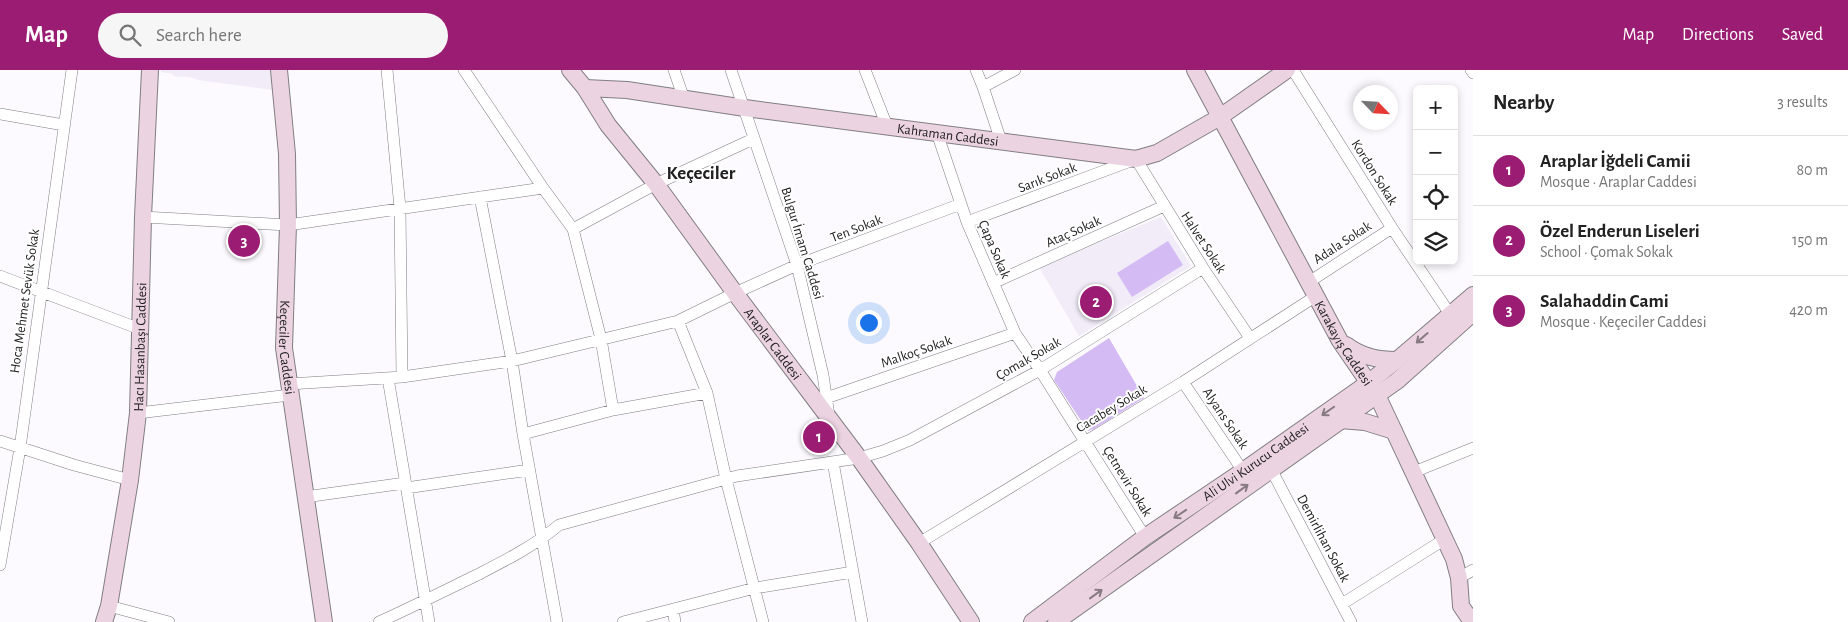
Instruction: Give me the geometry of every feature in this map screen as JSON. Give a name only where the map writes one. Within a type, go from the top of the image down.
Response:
[{"type":"street","name":"Hoca Mehmet Sevük Sokak","points":[[0,565],[20,448],[40,291],[72,70]]},
{"type":"street","name":"Hacı Hasanbaşı Caddesi","points":[[106,614],[130,480],[138,413],[143,217],[150,70]]},
{"type":"street","name":"Keçeciler Caddesi","points":[[279,70],[287,154],[288,225],[284,348],[324,622]]},
{"type":"street","points":[[387,70],[400,208],[402,376]]},
{"type":"street","points":[[464,70],[543,188],[573,229],[601,338],[613,410]]},
{"type":"street","name":"Araplar Caddesi","points":[[570,70],[585,88],[608,125],[656,184],[859,458],[919,543],[967,618]]},
{"type":"street","points":[[674,70],[684,99]]},
{"type":"street","name":"Bulgur İmam Caddesi","points":[[731,70],[797,265],[818,352],[829,419]]},
{"type":"street","points":[[864,70],[888,126]]},
{"type":"street","points":[[976,70],[1001,141]]},
{"type":"street","points":[[983,87],[1015,70]]},
{"type":"street","name":"Karakayış Caddesi","points":[[1195,70],[1340,341],[1372,389],[1414,472],[1454,559],[1466,574],[1461,606],[1472,622]]},
{"type":"street","name":"Kahraman Caddesi","points":[[585,88],[626,90],[745,108],[1136,159],[1157,153],[1220,117],[1287,70]]},
{"type":"street","name":"Kordon Sokak","points":[[1293,70],[1392,228],[1450,314]]},
{"type":"street","points":[[608,125],[607,112],[609,106],[613,100],[626,90]]},
{"type":"street","points":[[0,114],[64,125]]},
{"type":"street","name":"Çapa Sokak","points":[[937,133],[967,222],[1015,333],[1040,370]]},
{"type":"street","points":[[573,229],[656,184],[753,139]]},
{"type":"street","name":"Halvet Sokak","points":[[1136,159],[1203,268],[1250,338]]},
{"type":"street","name":"Sarık Sokak","points":[[967,222],[1020,204],[1136,159]]},
{"type":"street","points":[[143,217],[288,225],[543,188]]},
{"type":"street","points":[[480,197],[512,361],[522,434],[557,622]]},
{"type":"street","name":"Ten Sokak","points":[[138,413],[289,390],[512,361],[601,338],[678,321],[797,265],[961,204]]},
{"type":"street","name":"Ataç Sokak","points":[[993,282],[1164,206]]},
{"type":"street","name":"Adala Sokak","points":[[1312,289],[1392,228]]},
{"type":"street","name":"Çomak Sokak","points":[[379,622],[510,558],[542,540],[559,525],[726,479],[859,458],[910,440],[1040,370],[1203,268]]},
{"type":"street","points":[[0,276],[140,329]]},
{"type":"street","name":"Cacabey Sokak","points":[[919,543],[1183,382],[1250,338],[1312,289]]},
{"type":"street","name":"Ali Ulvi Kurucu Caddesi","points":[[1056,622],[1340,420],[1372,389],[1397,360],[1473,295]]},
{"type":"street","name":"Ali Ulvi Kurucu Caddesi","points":[[1032,622],[1146,537],[1243,471],[1372,389],[1397,381],[1473,314]]},
{"type":"street","points":[[678,321],[707,393],[726,479],[763,622]]},
{"type":"street","name":"Malkoç Sokak","points":[[826,398],[1015,333]]},
{"type":"street","points":[[1340,341],[1354,352],[1380,360],[1397,360]]},
{"type":"street","name":"Çetnevir Sokak","points":[[1040,370],[1146,537]]},
{"type":"street","points":[[388,378],[429,622]]},
{"type":"street","name":"Alyans Sokak","points":[[1183,382],[1243,471]]},
{"type":"street","points":[[522,434],[613,410],[707,393]]},
{"type":"street","points":[[1340,420],[1365,422],[1394,431]]},
{"type":"street","points":[[0,442],[74,466],[130,480]]},
{"type":"street","points":[[1414,472],[1473,448]]},
{"type":"street","points":[[833,462],[862,622]]},
{"type":"street","name":"Demirlihan Sokak","points":[[1271,469],[1351,622]]},
{"type":"street","points":[[305,497],[529,470]]},
{"type":"street","points":[[1342,604],[1446,539]]},
{"type":"street","points":[[623,622],[755,588],[853,572]]},
{"type":"street","points":[[673,609],[675,622]]},
{"type":"street","points":[[106,614],[169,622]]},
{"type":"street","points":[[967,618],[985,622]]},
{"type":"shaded area","points":[[161,70],[279,70],[281,91],[173,76],[173,74],[161,72]]},
{"type":"shaded area","points":[[1161,217],[1191,266],[1079,336],[1039,267]]},
{"type":"shaded area","points":[[1168,241],[1183,265],[1132,297],[1117,273]]},
{"type":"shaded area","points":[[1109,338],[1144,398],[1088,431],[1054,380],[1057,372]]},
{"type":"place","name":"Salahaddin Cami","points":[[244,241]]},
{"type":"place","name":"Özel Enderun Liseleri","points":[[1096,302]]},
{"type":"place","name":"Araplar İğdeli Camii","points":[[819,437]]},
{"type":"district","name":"Keçeciler","points":[[701,172]]}]
